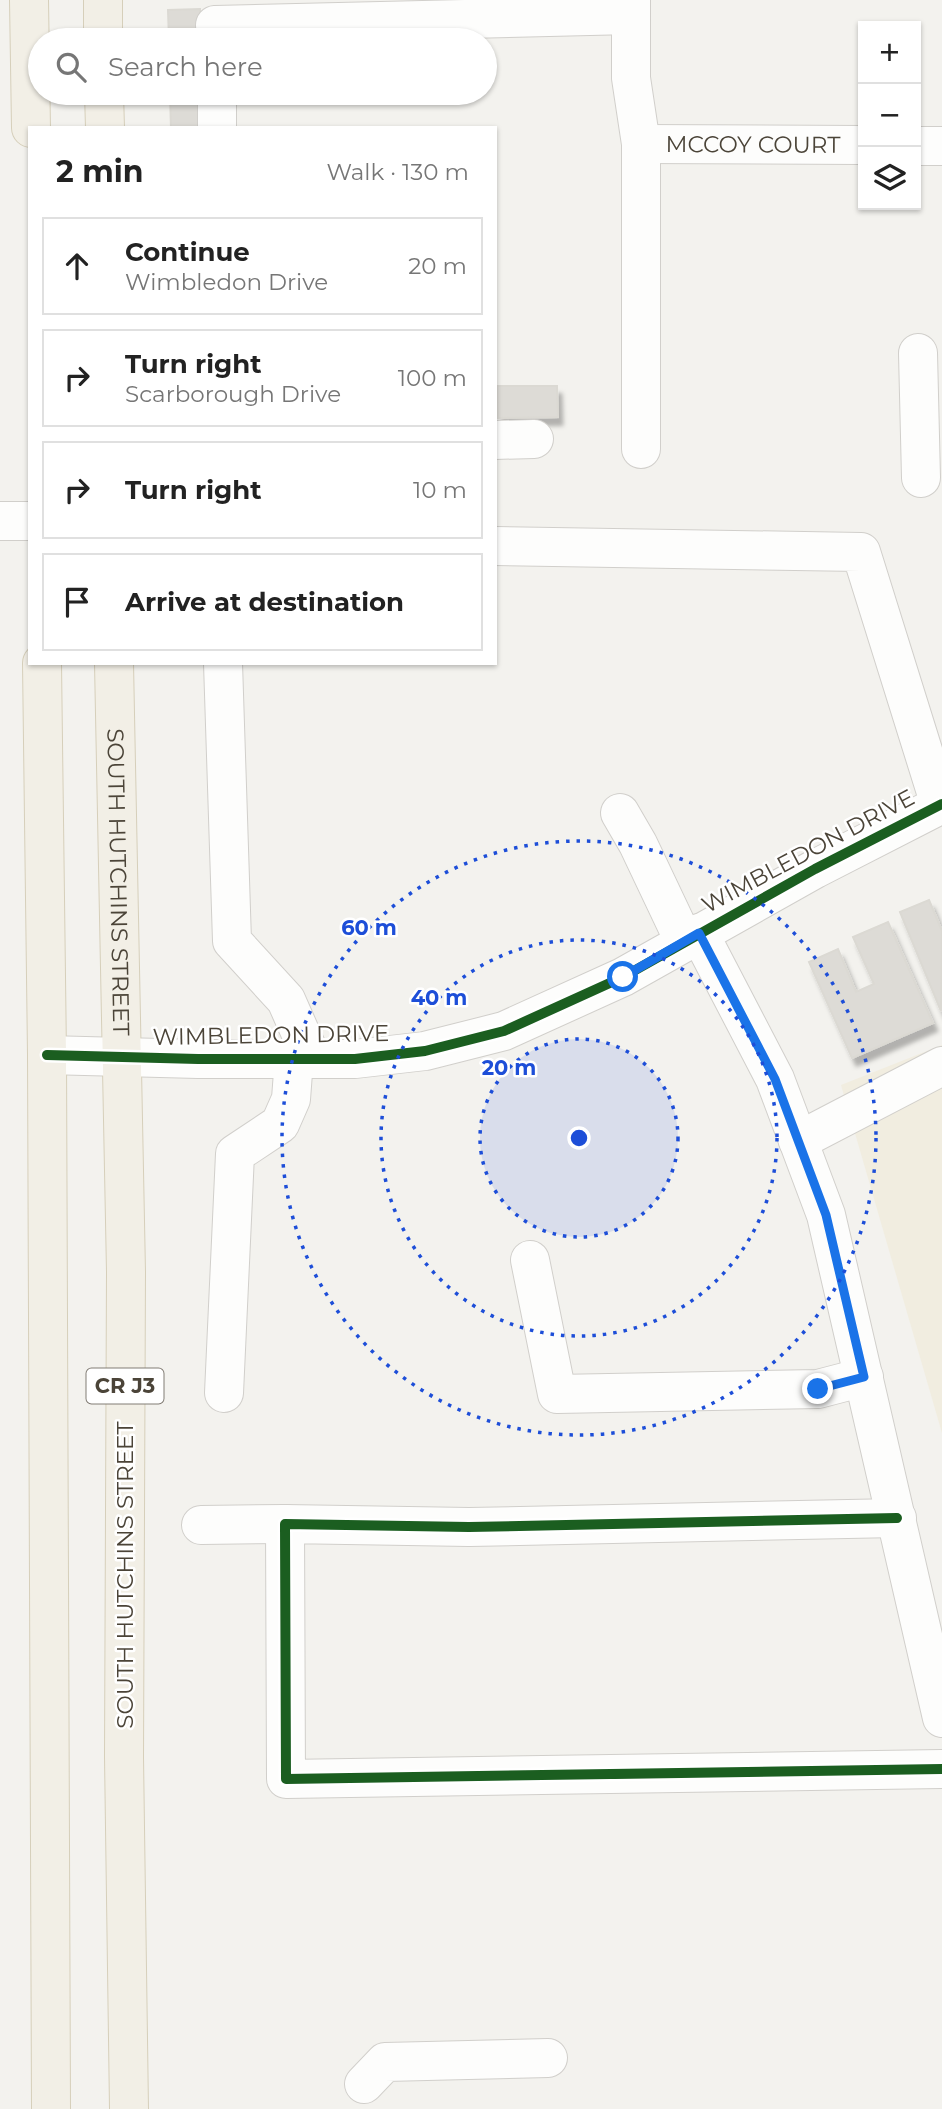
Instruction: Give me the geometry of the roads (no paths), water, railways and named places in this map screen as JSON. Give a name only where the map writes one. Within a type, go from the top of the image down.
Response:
[{"type":"main road","points":[[29,0],[29,28]]},
{"type":"main road","points":[[103,0],[103,28]]},
{"type":"main road","points":[[31,105],[31,126]]},
{"type":"main road","points":[[104,105],[104,126]]},
{"type":"main road","points":[[42,665],[47,1055],[51,2109]]},
{"type":"main road","name":"SOUTH HUTCHINS STREET","points":[[114,665],[126,1272],[124,1757],[129,2109]]},
{"type":"street","points":[[215,28],[215,25],[631,7],[631,78],[641,144],[641,449]]},
{"type":"street","points":[[217,105],[217,126]]},
{"type":"street","name":"MCCOY COURT","points":[[641,144],[858,145]]},
{"type":"street","points":[[921,146],[942,146]]},
{"type":"street","points":[[918,353],[931,415],[921,478]]},
{"type":"street","points":[[497,440],[534,439]]},
{"type":"street","points":[[0,521],[28,522]]},
{"type":"street","points":[[497,546],[860,552],[941,805]]},
{"type":"street","points":[[223,665],[232,941],[286,1000],[303,1059],[291,1098],[279,1124],[235,1154],[224,1393]]},
{"type":"street","name":"WIMBLEDON DRIVE","points":[[47,1055],[355,1059],[425,1051],[504,1031],[623,977],[815,869],[941,805]]},
{"type":"street","points":[[620,813],[775,1079],[826,1215],[942,1718]]},
{"type":"street","points":[[798,1141],[937,1068]]},
{"type":"street","points":[[530,1259],[557,1394],[818,1389],[864,1377]]},
{"type":"street","points":[[201,1525],[469,1527],[897,1518]]},
{"type":"street","points":[[285,1524],[286,1779],[942,1769]]},
{"type":"street","points":[[364,2084],[385,2062],[548,2058]]}]
